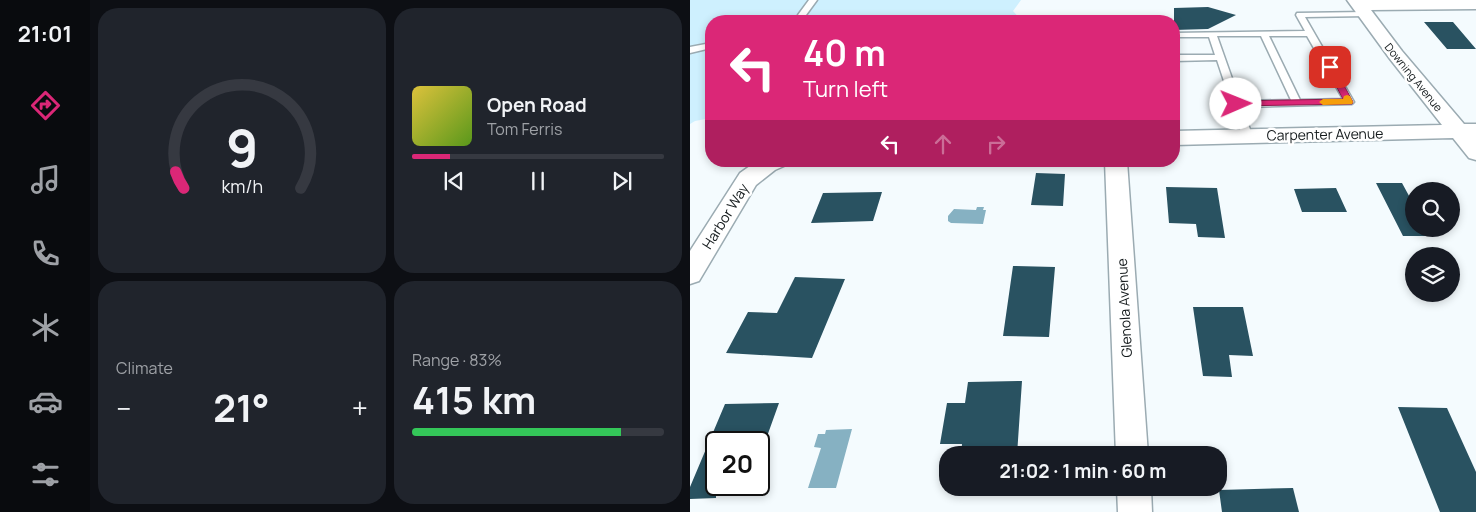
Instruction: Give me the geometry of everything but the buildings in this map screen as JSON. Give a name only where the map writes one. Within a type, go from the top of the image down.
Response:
[{"type":"street","points":[[1360,7],[1476,4]]},
{"type":"street","name":"Downing Avenue","points":[[1360,7],[1396,55],[1467,131],[1476,153]]},
{"type":"street","name":"Carpenter Avenue","points":[[1180,138],[1467,131]]},
{"type":"street","name":"Harbor Way","points":[[690,273],[748,179],[765,167]]},
{"type":"street","name":"Glenola Avenue","points":[[1116,167],[1132,446]]},
{"type":"street","points":[[1134,496],[1135,512]]},
{"type":"lane","points":[[802,15],[813,0]]},
{"type":"lane","points":[[1236,104],[1349,102],[1300,15],[1360,7]]},
{"type":"lane","points":[[1180,35],[1310,33]]},
{"type":"lane","points":[[1212,34],[1247,135]]},
{"type":"lane","points":[[1264,34],[1297,103]]},
{"type":"lane","points":[[690,50],[705,47]]},
{"type":"lane","points":[[1180,58],[1220,57]]},
{"type":"shaded area","points":[[690,0],[1021,0],[1013,11],[1017,15],[705,15],[705,119],[690,124]]},
{"type":"shaded area","points":[[977,207],[984,207],[983,210],[986,210],[983,224],[951,223],[948,221],[948,216],[954,209],[976,210]]},
{"type":"shaded area","points":[[852,429],[836,488],[808,488],[821,448],[814,447],[818,434],[825,434],[826,430]]},
{"type":"slow traffic","points":[[1323,102],[1349,102],[1347,98]]},
{"type":"route","points":[[1236,104],[1349,102],[1330,67]]}]
